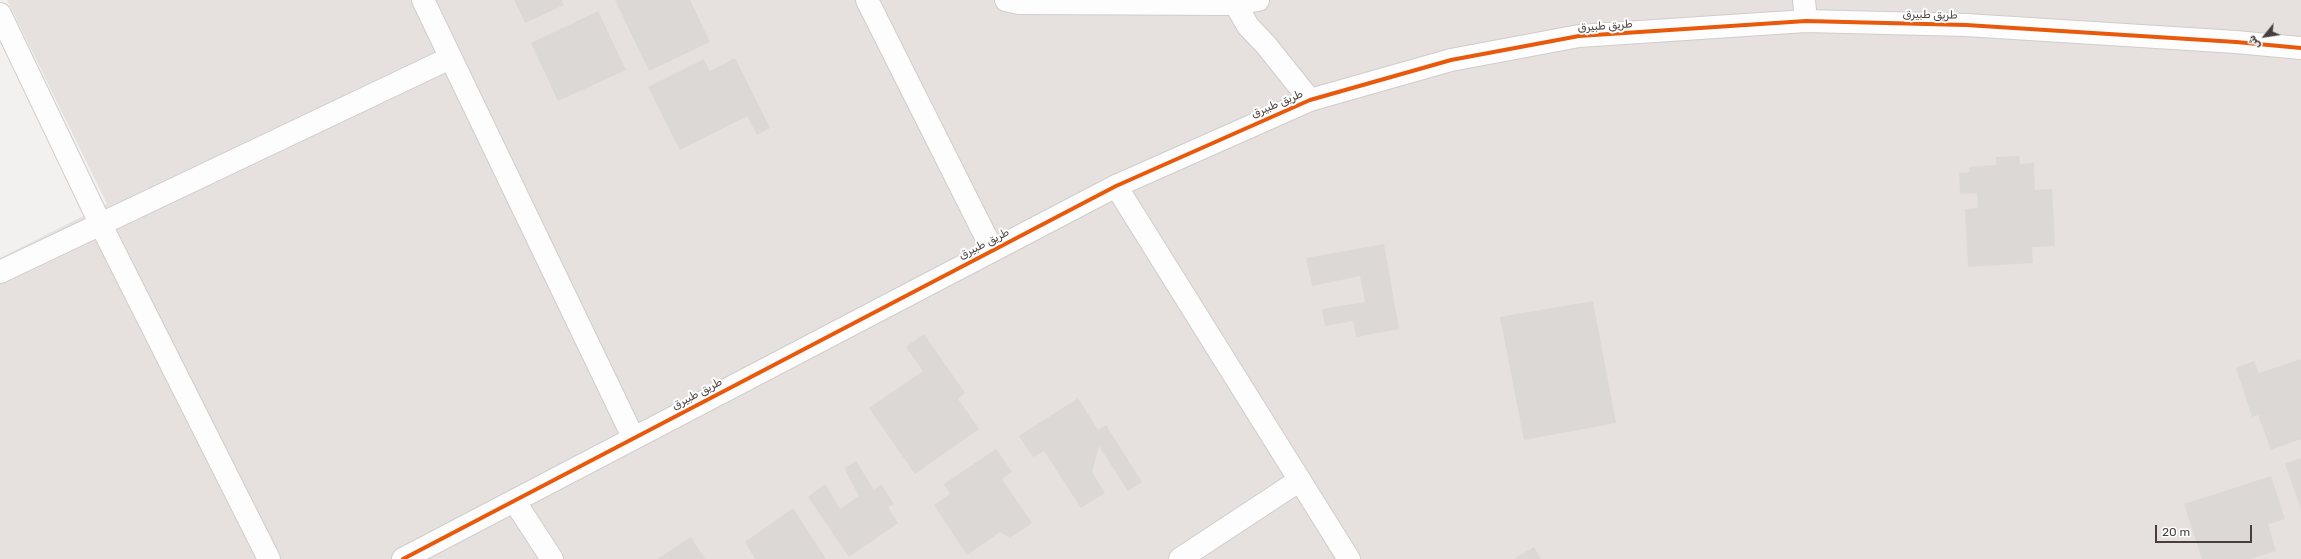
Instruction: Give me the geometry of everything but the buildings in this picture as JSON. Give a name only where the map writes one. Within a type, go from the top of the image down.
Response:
[{"type":"street","points":[[423,0],[633,437]]},
{"type":"street","points":[[867,0],[992,250]]},
{"type":"street","points":[[1006,0],[1019,3],[1233,2],[1258,0]]},
{"type":"street","points":[[1804,0],[1806,22]]},
{"type":"street","points":[[1233,2],[1248,26],[1266,45],[1310,100]]},
{"type":"street","points":[[0,14],[100,223],[269,559]]},
{"type":"street","name":"طريق طبيرق","points":[[403,559],[515,502],[633,437],[1116,186],[1310,100],[1451,60],[1579,36],[1806,22],[1966,25],[2236,42],[2301,48]]},
{"type":"street","points":[[0,272],[100,223],[450,58]]},
{"type":"street","points":[[1116,186],[1349,559]]},
{"type":"street","points":[[1180,559],[1300,480]]},
{"type":"street","points":[[515,502],[552,559]]},
{"type":"shaded area","points":[[7,0],[2301,0],[2301,559],[0,559],[0,258],[107,204]]},
{"type":"cycle path","points":[[403,559],[1116,186],[1310,100],[1451,60],[1579,36],[1806,21],[1966,25],[2236,42],[2301,48]]}]
